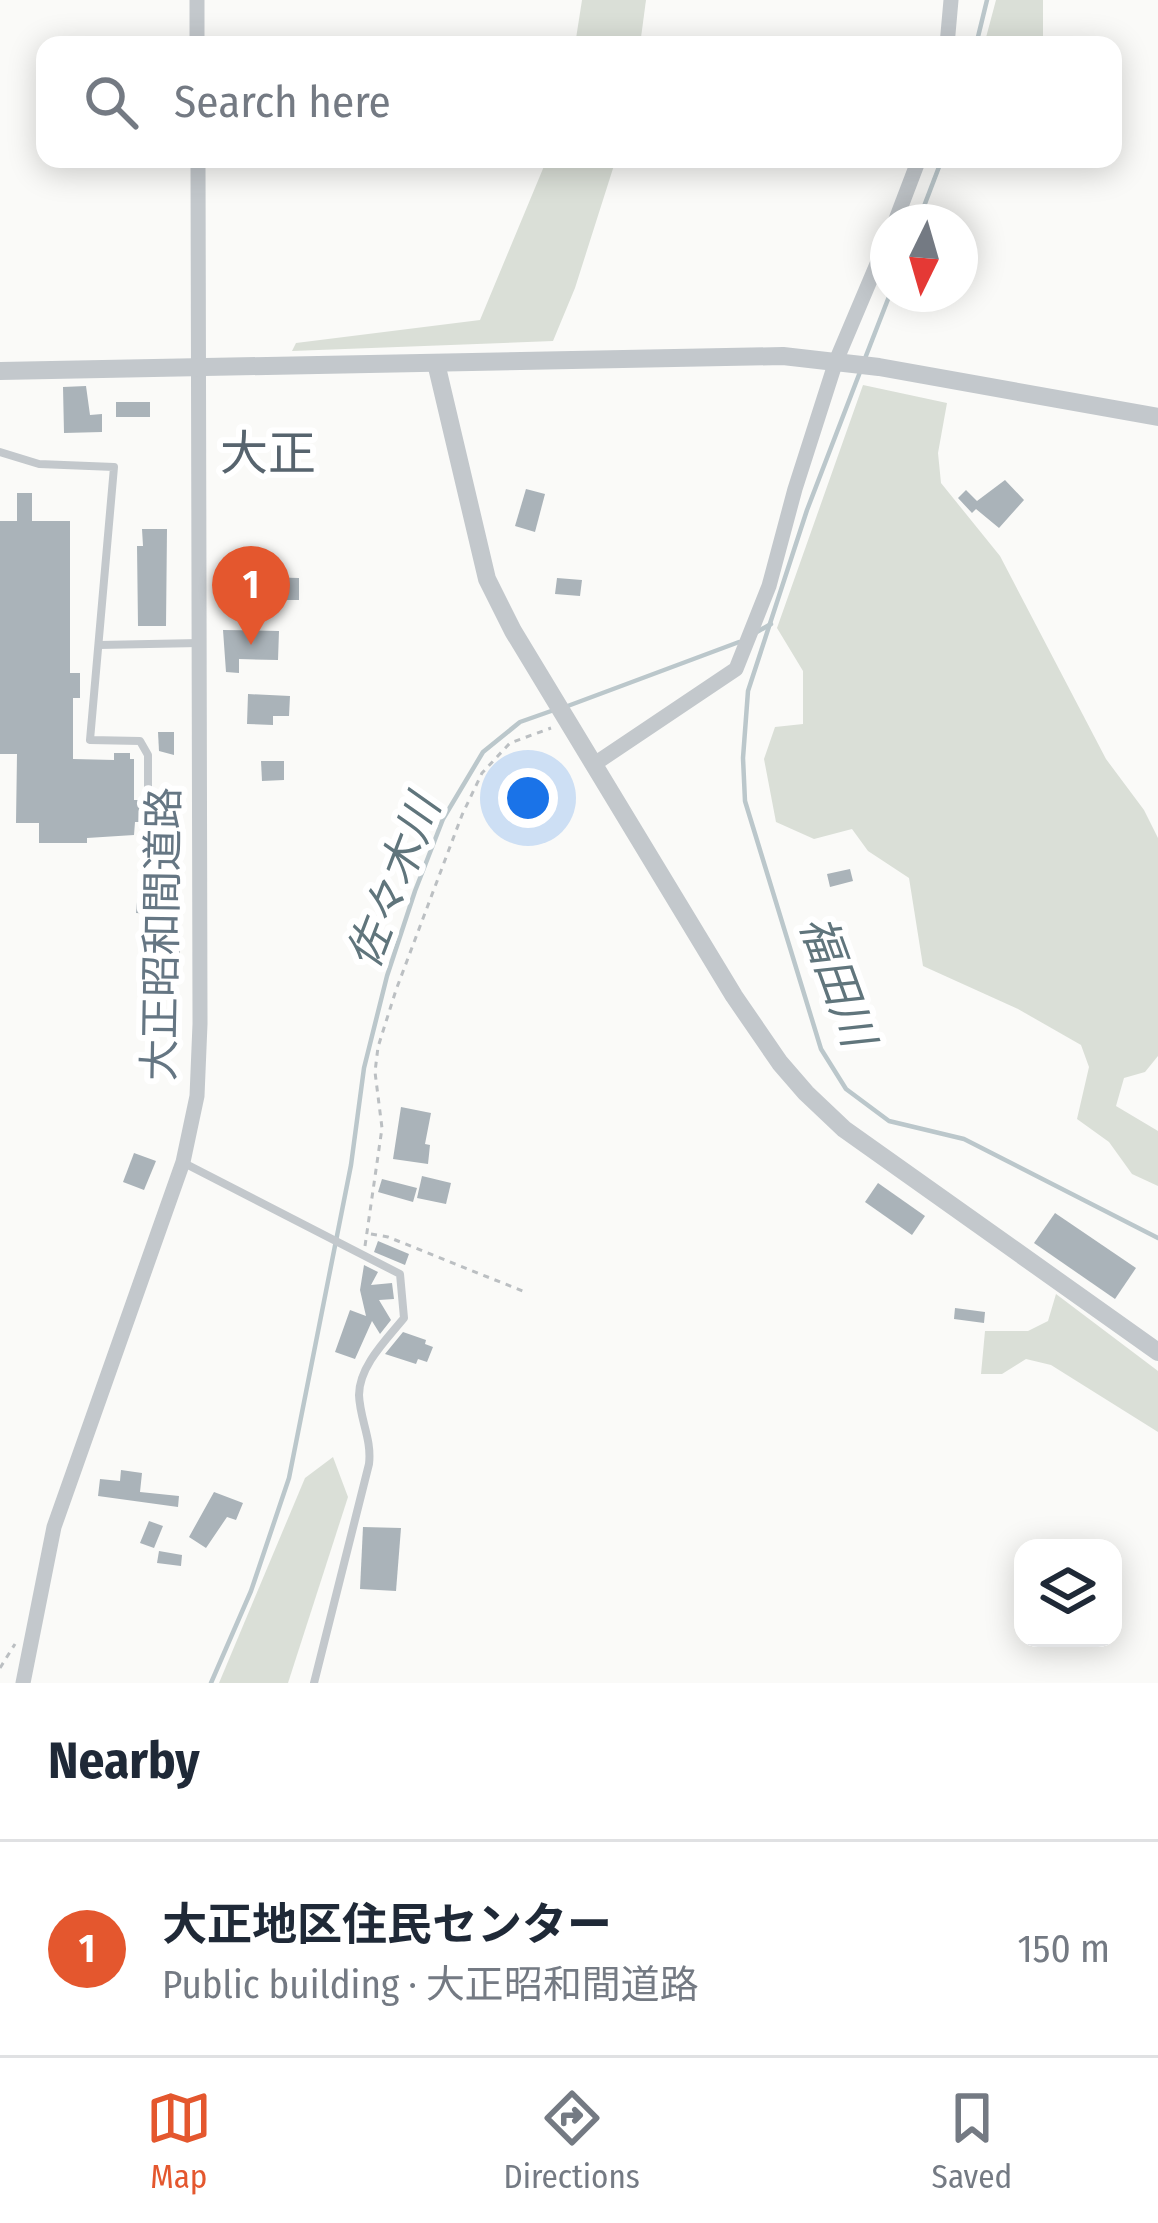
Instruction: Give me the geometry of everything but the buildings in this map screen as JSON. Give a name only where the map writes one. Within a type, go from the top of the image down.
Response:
[{"type":"street","points":[[197,0],[197,36]]},
{"type":"street","points":[[948,36],[951,0]]},
{"type":"street","name":"大正昭和間道路","points":[[22,1683],[54,1527],[183,1162],[197,1096],[198,168]]},
{"type":"street","points":[[902,204],[916,168]]},
{"type":"street","points":[[593,765],[736,669],[756,626],[840,362],[870,284]]},
{"type":"street","points":[[0,371],[783,356],[1158,417]]},
{"type":"street","points":[[436,363],[487,579],[567,722],[779,1063],[844,1129],[1158,1352]]},
{"type":"lane","points":[[0,452],[39,464],[114,466],[90,740],[140,741],[148,755],[148,793]]},
{"type":"lane","points":[[99,645],[199,643]]},
{"type":"lane","points":[[183,1162],[400,1274],[404,1318],[363,1375],[359,1394],[371,1444],[369,1464],[314,1683]]},
{"type":"path","points":[[362,1256],[382,1128],[375,1072],[378,1047],[462,814],[482,773],[510,743],[567,722]]},
{"type":"path","points":[[369,1234],[388,1237],[525,1292]]},
{"type":"path","points":[[0,1668],[21,1638],[32,1638]]},
{"type":"shaded area","points":[[582,0],[646,0],[641,36],[576,36]]},
{"type":"shaded area","points":[[996,0],[1043,0],[1043,36],[986,36]]},
{"type":"shaded area","points":[[543,168],[613,168],[553,341],[292,351],[296,343],[480,320]]},
{"type":"shaded area","points":[[863,385],[947,403],[938,453],[941,483],[1000,556],[1106,759],[1144,810],[1158,838],[1158,1056],[1145,1072],[1124,1078],[1116,1106],[1158,1131],[1158,1186],[1132,1174],[1109,1142],[1077,1119],[1089,1067],[1081,1045],[1018,1009],[923,966],[909,878],[868,851],[852,829],[814,839],[776,822],[764,759],[775,727],[803,724],[803,671],[777,628]]},
{"type":"shaded area","points":[[1056,1294],[1158,1371],[1158,1432],[1051,1365],[1026,1359],[1002,1374],[981,1374],[985,1331],[1028,1331],[1048,1321]]},
{"type":"shaded area","points":[[333,1457],[348,1497],[288,1683],[219,1683],[305,1478]]},
{"type":"waterway","name":"佐々木川","points":[[978,36],[987,0]]},
{"type":"waterway","name":"佐々木川","points":[[925,204],[939,168]]},
{"type":"waterway","name":"佐々木川","points":[[864,361],[883,312]]},
{"type":"waterway","name":"福田川","points":[[860,372],[807,510],[748,691],[743,758],[745,801],[821,1049],[846,1089],[889,1121],[964,1139],[1158,1238]]},
{"type":"waterway","name":"佐々木川","points":[[755,633],[771,624]]},
{"type":"waterway","name":"佐々木川","points":[[565,707],[739,642]]},
{"type":"waterway","name":"佐々木川","points":[[211,1683],[251,1591],[289,1478],[351,1165],[364,1068],[415,891],[443,819],[483,752],[520,722],[554,710]]},
{"type":"place","name":"大正地区住民センター","points":[[251,645]]},
{"type":"district","name":"大正","points":[[268,454]]}]
